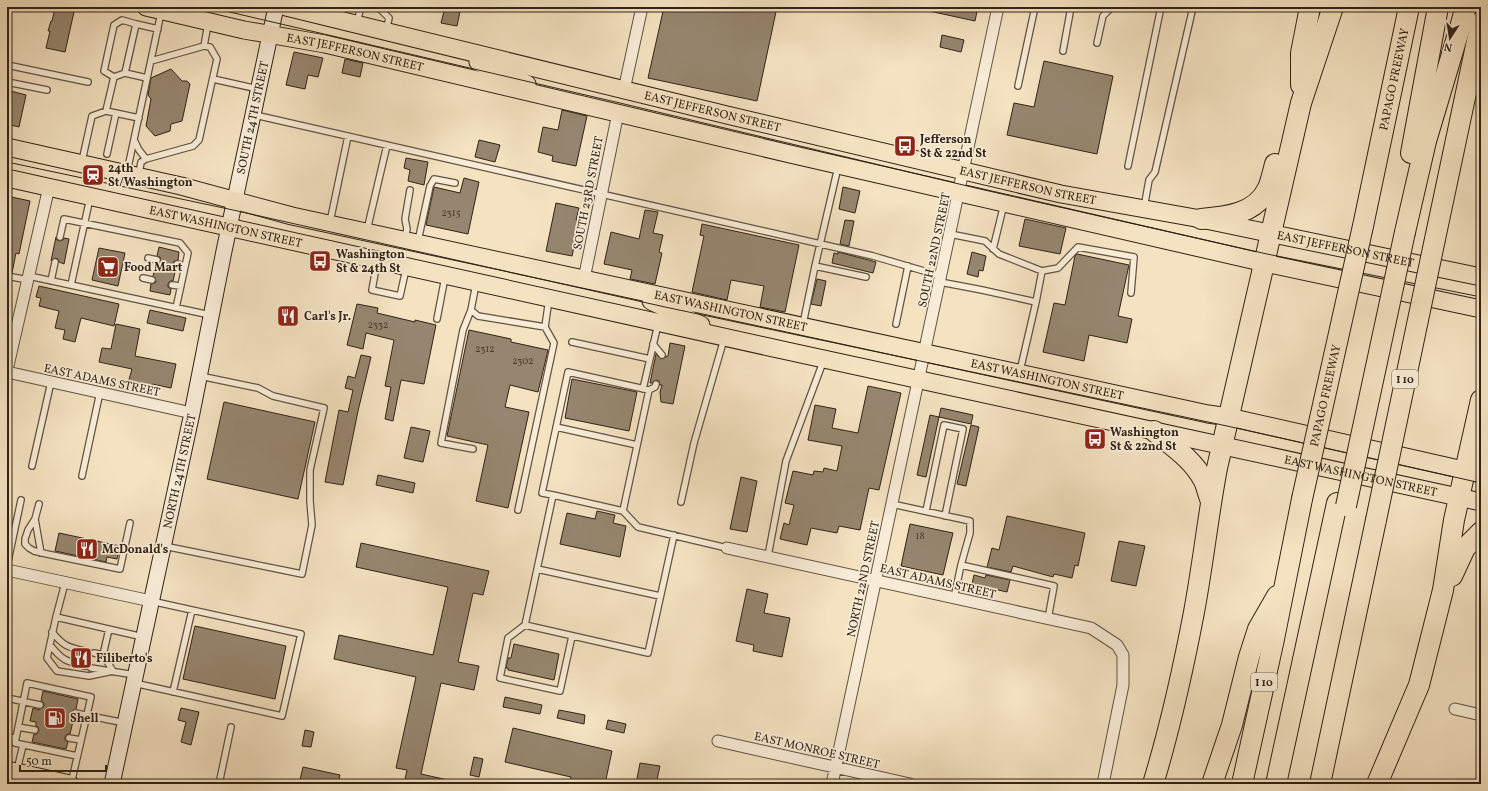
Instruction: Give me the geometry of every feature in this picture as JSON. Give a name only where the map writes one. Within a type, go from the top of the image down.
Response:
[{"type":"highway","points":[[1301,103],[1301,53],[1310,7]]},
{"type":"highway","points":[[1153,784],[1169,728],[1194,612],[1211,501],[1222,446],[1293,136],[1301,103],[1333,7]]},
{"type":"highway","name":"PAPAGO FREEWAY","points":[[1242,784],[1302,499],[1410,7]]},
{"type":"highway","points":[[1276,784],[1341,504],[1400,232],[1438,7]]},
{"type":"highway","points":[[1400,232],[1466,7]]},
{"type":"highway","name":"I 10","points":[[1320,784],[1481,22]]},
{"type":"highway","points":[[1201,219],[1232,216],[1254,206],[1268,189],[1276,161],[1293,136]]},
{"type":"highway","points":[[1377,784],[1391,755],[1419,685],[1443,590],[1459,497],[1473,472],[1481,400]]},
{"type":"highway","points":[[1154,431],[1185,456],[1194,466],[1204,482],[1211,501]]},
{"type":"highway","points":[[1288,784],[1341,504]]},
{"type":"highway","points":[[1443,590],[1454,572],[1465,548],[1481,532]]},
{"type":"highway","points":[[1212,784],[1232,725],[1249,657],[1258,629],[1286,580]]},
{"type":"main road","name":"SOUTH 24TH STREET","points":[[229,227],[276,7]]},
{"type":"main road","name":"EAST JEFFERSON STREET","points":[[286,7],[322,13],[357,24],[624,90],[1061,194],[1201,219],[1481,277]]},
{"type":"main road","name":"EAST JEFFERSON STREET","points":[[154,9],[244,30],[325,44],[838,165],[1264,263],[1481,309]]},
{"type":"main road","name":"EAST JEFFERSON STREET","points":[[438,44],[564,100]]},
{"type":"main road","name":"EAST WASHINGTON STREET","points":[[7,147],[133,175],[235,200],[292,216],[1208,414],[1229,417],[1473,472]]},
{"type":"main road","name":"EAST WASHINGTON STREET","points":[[7,178],[919,380],[1481,502]]},
{"type":"main road","name":"NORTH 24TH STREET","points":[[112,784],[192,413],[229,227]]},
{"type":"main road","name":"EAST WASHINGTON STREET","points":[[614,285],[665,307],[725,337]]},
{"type":"main road","points":[[12,771],[70,784]]},
{"type":"street","points":[[624,90],[642,7]]},
{"type":"street","name":"SOUTH 22ND STREET","points":[[919,380],[998,7]]},
{"type":"street","name":"SOUTH 23RD STREET","points":[[584,279],[618,113]]},
{"type":"street","points":[[7,371],[49,187]]},
{"type":"street","name":"EAST ADAMS STREET","points":[[7,371],[192,413]]},
{"type":"street","name":"NORTH 22ND STREET","points":[[832,784],[919,380]]},
{"type":"street","name":"EAST ADAMS STREET","points":[[727,548],[1091,628],[1117,645],[1123,655],[1123,685],[1103,784]]},
{"type":"street","points":[[7,570],[151,601]]},
{"type":"street","points":[[1455,710],[1480,712]]},
{"type":"street","name":"EAST MONROE STREET","points":[[718,741],[910,784]]},
{"type":"lane","points":[[357,24],[361,7]]},
{"type":"lane","points":[[378,7],[389,18],[386,31]]},
{"type":"lane","points":[[1018,86],[1035,7]]},
{"type":"lane","points":[[1063,51],[1072,7]]},
{"type":"lane","points":[[1097,43],[1103,16],[1112,7]]},
{"type":"lane","points":[[1128,166],[1161,7]]},
{"type":"lane","points":[[1144,210],[1149,180],[1156,172],[1194,7]]},
{"type":"lane","points":[[133,175],[134,140],[158,29],[154,9]]},
{"type":"lane","points":[[147,78],[125,73],[114,76],[104,71],[114,25],[122,20],[158,29]]},
{"type":"lane","points":[[204,46],[209,22]]},
{"type":"lane","points":[[125,73],[136,24]]},
{"type":"lane","points":[[133,175],[142,162],[146,159],[193,146],[199,140],[217,60],[210,47],[204,46],[151,61]]},
{"type":"lane","points":[[7,65],[88,82]]},
{"type":"lane","points":[[106,111],[114,76]]},
{"type":"lane","points":[[213,79],[259,89]]},
{"type":"lane","points":[[7,82],[47,90]]},
{"type":"lane","points":[[82,163],[92,116],[106,111],[139,118]]},
{"type":"lane","points":[[107,154],[116,113]]},
{"type":"lane","points":[[253,114],[873,256],[908,266],[941,279],[1036,302]]},
{"type":"lane","points":[[329,224],[348,136]]},
{"type":"lane","points":[[134,140],[146,159]]},
{"type":"lane","points":[[367,232],[387,145]]},
{"type":"lane","points":[[802,326],[838,165]]},
{"type":"lane","points":[[411,242],[430,186],[434,179],[455,183]]},
{"type":"lane","points":[[410,190],[405,219],[411,242]]},
{"type":"lane","points":[[70,285],[90,196]]},
{"type":"lane","points":[[993,248],[1004,203]]},
{"type":"lane","points":[[60,237],[64,218],[180,243],[188,253],[176,308]]},
{"type":"lane","points":[[950,234],[984,241],[999,254],[1042,271],[1058,268],[1078,247],[1134,257],[1131,293]]},
{"type":"lane","points":[[148,258],[156,260]]},
{"type":"lane","points":[[378,260],[372,290],[400,296],[406,266]]},
{"type":"lane","points":[[51,281],[55,262]]},
{"type":"lane","points":[[177,264],[185,266]]},
{"type":"lane","points":[[815,266],[866,277]]},
{"type":"lane","points":[[896,324],[908,266]]},
{"type":"lane","points":[[1020,373],[1042,271]]},
{"type":"lane","points":[[437,319],[446,275]]},
{"type":"lane","points":[[7,276],[51,281],[211,315]]},
{"type":"lane","points":[[143,278],[152,280]]},
{"type":"lane","points":[[473,450],[441,443],[463,330],[471,310],[477,282]]},
{"type":"lane","points":[[172,285],[181,286]]},
{"type":"lane","points":[[518,510],[554,343],[545,327],[549,298]]},
{"type":"lane","points":[[471,310],[478,316],[545,327]]},
{"type":"lane","points":[[622,511],[637,445],[650,359],[659,322]]},
{"type":"lane","points":[[682,502],[694,443],[725,337]]},
{"type":"lane","points":[[572,342],[650,359]]},
{"type":"lane","points":[[653,344],[662,355]]},
{"type":"lane","points":[[768,556],[786,461],[824,359]]},
{"type":"lane","points":[[656,384],[655,387],[646,389],[568,372],[542,493],[622,511],[638,527],[727,548]]},
{"type":"lane","points":[[163,546],[302,574],[312,525],[310,470],[324,408],[273,396],[258,388],[199,376]]},
{"type":"lane","points":[[32,466],[51,382]]},
{"type":"lane","points":[[82,476],[100,392]]},
{"type":"lane","points":[[926,511],[944,425],[963,429],[945,516]]},
{"type":"lane","points":[[556,427],[637,445]]},
{"type":"lane","points":[[553,495],[525,625],[508,638],[500,678],[560,691],[572,636]]},
{"type":"lane","points":[[7,566],[21,500]]},
{"type":"lane","points":[[39,504],[35,519],[28,530],[25,539],[25,544],[32,550],[120,570],[130,523]]},
{"type":"lane","points":[[892,504],[970,521],[970,533],[954,598]]},
{"type":"lane","points":[[35,519],[41,552]]},
{"type":"lane","points":[[525,625],[648,653],[674,535]]},
{"type":"lane","points":[[961,566],[1054,586],[1048,619]]},
{"type":"lane","points":[[537,569],[660,596]]},
{"type":"lane","points":[[64,583],[47,658],[57,671],[90,676],[113,671]]},
{"type":"lane","points":[[50,645],[60,657],[67,662],[113,671],[173,692],[282,716],[301,634],[151,601]]},
{"type":"lane","points":[[173,692],[192,610]]},
{"type":"lane","points":[[56,617],[144,637]]},
{"type":"lane","points":[[109,629],[103,655],[113,671]]},
{"type":"lane","points":[[52,632],[61,644],[66,647],[88,652]]},
{"type":"lane","points":[[94,653],[103,655]]},
{"type":"lane","points":[[70,784],[77,756],[81,740],[86,715],[91,697],[27,683],[15,743],[77,756]]},
{"type":"lane","points":[[7,698],[40,705]]},
{"type":"lane","points":[[75,712],[125,724]]},
{"type":"lane","points":[[18,727],[34,730]]},
{"type":"lane","points":[[219,784],[231,727]]},
{"type":"lane","points":[[7,737],[16,738]]},
{"type":"lane","points":[[69,738],[81,740]]},
{"type":"lane","points":[[12,771],[23,745]]},
{"type":"building","points":[[445,7],[461,7],[457,26],[441,23]]},
{"type":"building","points":[[664,7],[777,7],[757,101],[648,78]]},
{"type":"building","points":[[930,7],[978,7],[975,21],[929,11]]},
{"type":"building","points":[[55,8],[74,12],[65,52],[46,48],[50,31],[48,31]]},
{"type":"building","points":[[942,35],[964,40],[961,52],[940,47]]},
{"type":"building","points":[[294,52],[323,58],[318,77],[308,75],[305,89],[286,85]]},
{"type":"building","points":[[345,59],[363,63],[360,77],[342,73]]},
{"type":"building","points":[[1044,61],[1113,76],[1097,154],[1007,135],[1014,103],[1034,107]]},
{"type":"building","points":[[171,69],[182,81],[187,81],[190,84],[182,121],[171,124],[170,131],[155,136],[146,126],[151,99],[148,95],[151,78]]},
{"type":"building","points":[[7,90],[26,95],[19,127],[7,124]]},
{"type":"building","points":[[562,110],[587,116],[576,166],[552,161],[553,156],[538,152],[543,127],[558,130]]},
{"type":"building","points":[[479,140],[500,145],[495,162],[475,157]]},
{"type":"building","points":[[406,158],[428,162],[424,185],[408,181],[410,170],[404,168]]},
{"type":"building","points":[[464,178],[479,182],[468,234],[426,225],[434,187],[460,193]]},
{"type":"building","points":[[843,187],[860,191],[855,213],[839,209]]},
{"type":"building","points":[[7,196],[30,201],[19,254],[16,253],[12,273],[7,272]]},
{"type":"building","points":[[556,203],[579,208],[576,220],[580,220],[572,256],[546,251]]},
{"type":"building","points":[[645,210],[658,212],[653,233],[663,235],[659,252],[662,253],[655,284],[630,279],[632,270],[604,264],[611,232],[639,239]]},
{"type":"building","points":[[1025,219],[1066,228],[1060,254],[1019,246]]},
{"type":"building","points":[[845,220],[854,221],[849,246],[840,244]]},
{"type":"building","points":[[702,224],[799,245],[785,312],[760,307],[764,286],[731,280],[727,300],[692,292],[704,236],[700,235]]},
{"type":"building","points":[[56,237],[59,241],[63,240],[64,238],[69,239],[64,264],[55,258],[51,261]]},
{"type":"building","points":[[159,247],[179,252],[178,260],[174,261],[173,263],[176,268],[173,281],[170,281],[168,284],[168,287],[171,289],[170,295],[150,291],[151,284],[155,283],[156,281],[153,276],[156,264],[159,264],[161,261],[160,257],[157,256]]},
{"type":"building","name":"Food Mart","points":[[99,248],[125,253],[118,286],[92,280]]},
{"type":"building","points":[[838,252],[876,262],[873,273],[832,263],[834,253],[838,254]]},
{"type":"building","points":[[972,252],[986,256],[983,271],[979,270],[978,277],[967,274]]},
{"type":"building","points":[[1077,254],[1129,265],[1118,316],[1132,319],[1127,343],[1089,335],[1084,361],[1043,352],[1054,303],[1065,305],[1075,256]]},
{"type":"building","points":[[817,279],[826,281],[821,306],[811,304]]},
{"type":"building","points":[[39,286],[119,304],[114,326],[81,318],[75,342],[63,339],[65,330],[55,328],[59,311],[39,306],[41,298],[36,297]]},
{"type":"building","points":[[357,304],[378,308],[377,313],[415,322],[415,320],[436,325],[424,384],[401,380],[393,421],[385,419],[391,387],[385,386],[394,340],[366,333],[363,349],[347,345]]},
{"type":"building","points":[[150,310],[186,318],[183,331],[147,323]]},
{"type":"building","points":[[116,324],[140,329],[135,356],[176,364],[171,388],[152,384],[152,388],[128,383],[132,369],[99,362],[102,348],[111,349]]},
{"type":"building","points":[[469,330],[511,339],[511,342],[548,350],[538,392],[510,385],[505,407],[529,412],[508,508],[476,501],[488,445],[447,436]]},
{"type":"building","points":[[670,343],[685,346],[673,404],[661,402],[660,392],[662,385],[660,385],[659,381],[656,380],[650,383],[656,354],[661,359],[668,356]]},
{"type":"building","points":[[361,355],[371,357],[343,485],[325,482],[339,410],[348,412],[353,390],[345,388],[348,376],[355,378]]},
{"type":"building","points":[[572,379],[637,392],[629,431],[565,418]]},
{"type":"building","points":[[868,386],[901,393],[879,490],[869,488],[860,530],[839,526],[837,533],[811,528],[807,545],[780,539],[784,523],[789,525],[794,505],[785,503],[793,471],[813,475],[814,471],[823,472],[824,468],[837,471],[842,446],[808,440],[815,405],[836,409],[832,428],[858,433]]},
{"type":"building","points":[[224,402],[315,422],[298,499],[207,479]]},
{"type":"building","points":[[941,408],[973,415],[971,424],[939,417]]},
{"type":"building","points":[[930,415],[939,417],[926,477],[917,475]]},
{"type":"building","points":[[971,425],[979,427],[966,486],[957,484]]},
{"type":"building","points":[[411,427],[430,431],[423,462],[404,458]]},
{"type":"building","points":[[378,475],[415,483],[413,493],[376,485]]},
{"type":"building","points":[[741,477],[757,481],[747,532],[730,529]]},
{"type":"building","points":[[597,511],[615,515],[613,523],[626,526],[620,557],[560,544],[567,513],[595,519]]},
{"type":"building","points":[[1007,516],[1085,533],[1078,566],[1075,565],[1072,578],[1054,574],[1053,577],[1013,566],[1011,572],[987,567],[992,548],[999,550]]},
{"type":"building","points":[[910,524],[953,533],[943,575],[901,566]]},
{"type":"building","name":"McDonald's","points":[[59,533],[120,546],[117,559],[107,557],[106,562],[55,551]]},
{"type":"building","points":[[1119,541],[1145,546],[1136,586],[1111,581]]},
{"type":"building","points":[[361,543],[489,571],[483,595],[473,593],[458,662],[479,666],[474,690],[441,683],[421,774],[448,780],[448,784],[404,784],[407,770],[396,768],[416,677],[334,659],[339,635],[433,655],[448,587],[356,567]]},
{"type":"building","points":[[974,575],[985,578],[986,575],[1010,580],[1007,592],[972,584]]},
{"type":"building","points":[[747,589],[768,594],[764,613],[790,618],[782,657],[753,651],[754,645],[736,641]]},
{"type":"building","points":[[195,626],[286,646],[275,699],[183,679]]},
{"type":"building","points":[[514,644],[559,654],[554,680],[508,670],[508,668],[506,668],[508,658],[511,658]]},
{"type":"building","points":[[43,691],[78,699],[76,709],[71,712],[71,715],[74,717],[70,734],[67,734],[65,737],[65,740],[68,742],[66,749],[32,742],[34,734],[37,734],[39,730],[36,726],[36,722],[30,721],[33,708],[39,710],[44,706],[44,703],[41,701]]},
{"type":"building","points":[[505,697],[542,705],[540,714],[503,707]]},
{"type":"building","points":[[181,708],[199,712],[191,745],[181,742],[186,722],[178,720]]},
{"type":"building","points":[[559,710],[585,715],[584,724],[557,718]]},
{"type":"building","points":[[608,720],[626,724],[624,733],[606,729]]},
{"type":"building","points":[[513,728],[612,751],[605,784],[569,784],[571,777],[505,762]]},
{"type":"building","points":[[305,730],[314,732],[311,747],[302,746]]},
{"type":"building","points":[[474,757],[483,759],[479,777],[470,775]]},
{"type":"building","points":[[640,763],[660,766],[656,784],[636,784]]},
{"type":"building","points":[[303,767],[340,775],[338,784],[299,784]]},
{"type":"tram line","points":[[208,7],[980,189],[1267,254],[1481,297]]},
{"type":"tram line","points":[[7,162],[233,210],[665,307],[1227,426],[1481,483]]},
{"type":"place","name":"Jefferson St & 22nd St","points":[[905,146]]},
{"type":"place","name":"24th St/Washington","points":[[93,175]]},
{"type":"place","name":"Washington St & 24th St","points":[[320,261]]},
{"type":"place","name":"Food Mart","points":[[108,267]]},
{"type":"place","name":"Carl's Jr.","points":[[288,316]]},
{"type":"place","name":"Washington St & 22nd St","points":[[1095,439]]},
{"type":"place","name":"McDonald's","points":[[87,549]]},
{"type":"place","name":"Filiberto's","points":[[81,658]]},
{"type":"place","name":"Shell","points":[[55,718]]}]
